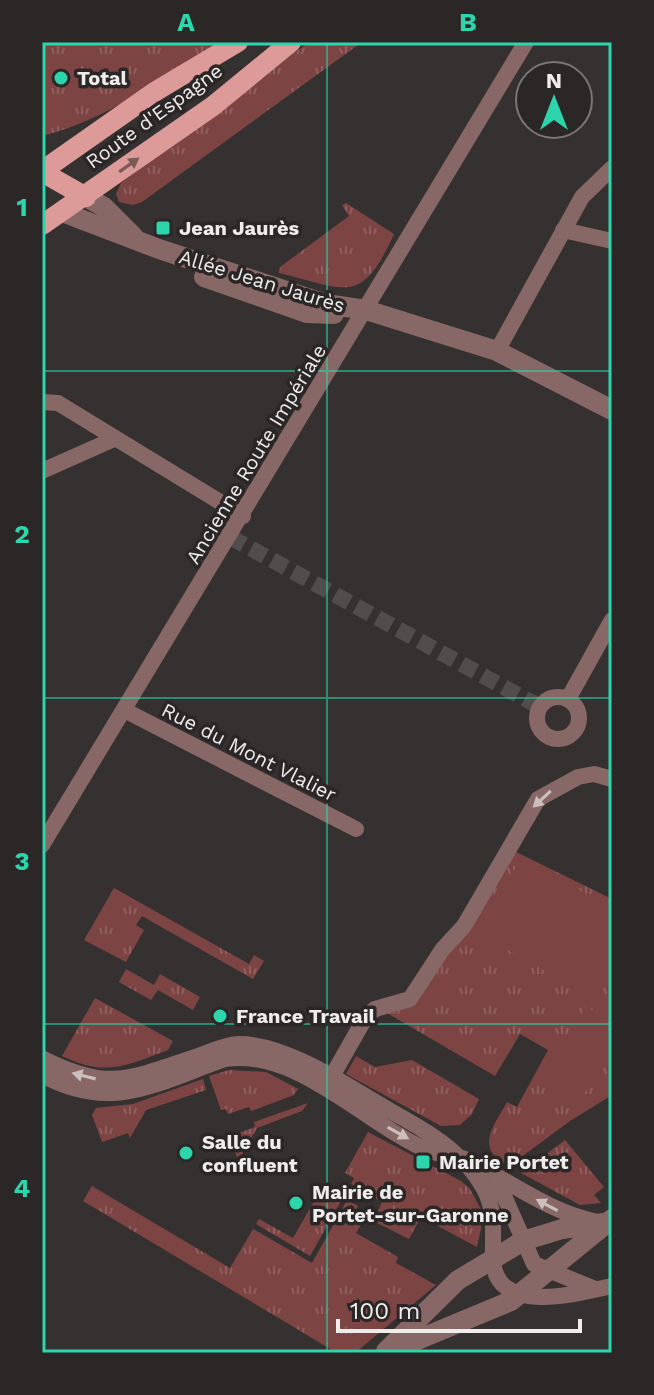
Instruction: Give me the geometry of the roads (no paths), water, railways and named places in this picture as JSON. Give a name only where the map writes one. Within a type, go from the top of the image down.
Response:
[{"type":"main road","name":"Route d'Espagne","points":[[42,171],[156,91],[238,42]]},
{"type":"main road","name":"Route d'Espagne","points":[[42,225],[213,106],[291,42]]},
{"type":"main road","points":[[42,171],[86,197]]},
{"type":"main road","points":[[42,203],[62,212]]},
{"type":"street","name":"Ancienne Route Impériale","points":[[42,845],[526,42]]},
{"type":"street","points":[[497,351],[582,197],[612,168]]},
{"type":"street","name":"Allée Jean Jaurès","points":[[86,197],[104,207],[136,240]]},
{"type":"street","name":"Allée Jean Jaurès","points":[[62,212],[159,249],[326,304],[366,310],[497,351],[612,410]]},
{"type":"street","points":[[563,230],[612,241]]},
{"type":"street","points":[[42,402],[58,403],[243,516]]},
{"type":"street","points":[[42,471],[114,439]]},
{"type":"street","points":[[568,699],[612,620]]},
{"type":"street","name":"Rue du Mont Vlalier","points":[[124,710],[356,829]]},
{"type":"street","points":[[327,1084],[364,1020],[375,1009],[410,999],[442,950],[464,926],[538,799],[578,777],[594,774],[612,779]]},
{"type":"street","points":[[42,1058],[78,1076],[113,1082],[236,1044],[280,1050],[430,1151],[461,1158],[562,1213],[608,1221]]},
{"type":"street","points":[[42,1075],[72,1091],[106,1096],[124,1094],[239,1057],[276,1062],[327,1084]]},
{"type":"street","points":[[461,1158],[484,1189],[493,1211],[495,1274],[504,1285],[537,1298],[563,1298],[604,1288]]},
{"type":"street","points":[[495,1175],[534,1264],[546,1271],[604,1288]]},
{"type":"street","points":[[385,1353],[458,1280],[523,1241],[562,1229],[608,1221]]},
{"type":"street","points":[[385,1353],[511,1301],[608,1221]]},
{"type":"tunnel","points":[[230,537],[540,707]]},
{"type":"place","name":"Total","points":[[61,78]]},
{"type":"place","name":"Jean Jaurès","points":[[163,228]]},
{"type":"place","name":"France Travail","points":[[220,1016]]},
{"type":"place","name":"Salle du confluent","points":[[186,1153]]},
{"type":"place","name":"Mairie Portet","points":[[423,1162]]},
{"type":"place","name":"Mairie de Portet-sur-Garonne","points":[[296,1203]]}]
